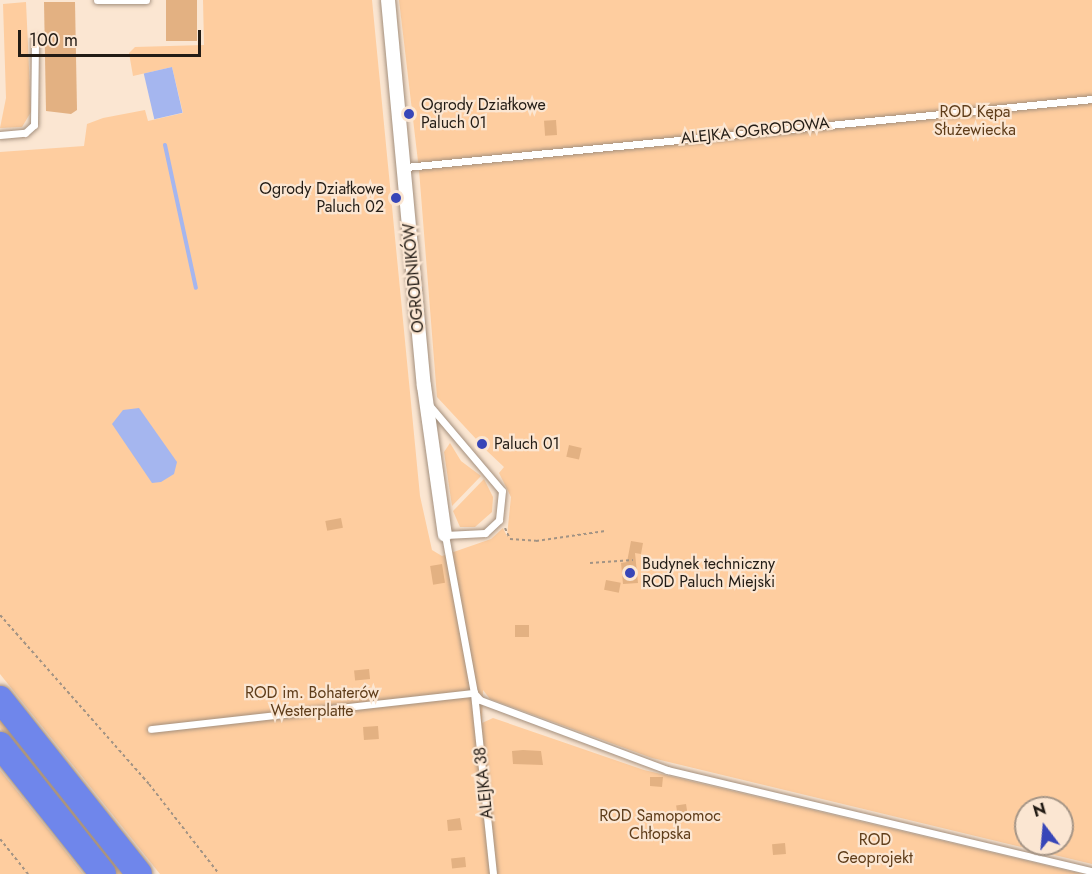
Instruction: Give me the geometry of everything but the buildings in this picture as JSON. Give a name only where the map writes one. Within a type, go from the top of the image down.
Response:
[{"type":"highway","points":[[0,699],[139,874]]},
{"type":"highway","points":[[0,745],[103,874]]},
{"type":"street","name":"OGRODNIKÓW","points":[[388,0],[412,166],[424,386],[445,535]]},
{"type":"lane","points":[[97,0],[146,0]]},
{"type":"lane","points":[[0,135],[25,133],[34,124],[35,38]]},
{"type":"lane","name":"ALEJKA OGRODOWA","points":[[412,166],[1092,99]]},
{"type":"lane","points":[[424,386],[439,422],[494,478],[504,505],[485,533],[445,535]]},
{"type":"lane","name":"OGRODNIKÓW","points":[[445,535],[448,556]]},
{"type":"lane","name":"ALEJKA 38","points":[[448,556],[474,693],[494,874]]},
{"type":"lane","points":[[151,729],[474,693],[488,706],[668,770],[1092,871]]},
{"type":"path","points":[[508,535],[522,539],[604,531]]},
{"type":"path","points":[[590,563],[633,560]]},
{"type":"path","points":[[0,615],[149,784],[219,874]]},
{"type":"path","points":[[0,839],[28,874]]},
{"type":"green space","points":[[203,0],[372,0],[420,496],[432,550],[442,556],[491,539],[503,528],[507,536],[511,497],[499,473],[504,467],[486,450],[489,446],[481,437],[477,440],[437,397],[419,170],[399,0],[1092,0],[1092,864],[1059,856],[1074,856],[1074,796],[1014,796],[1014,845],[652,758],[490,699],[483,690],[482,723],[493,718],[644,770],[1082,874],[160,874],[0,674],[0,152],[84,146],[87,124],[103,118],[145,110],[148,121],[183,113],[172,67],[133,76],[129,53],[135,47],[204,45]]},
{"type":"green space","points":[[26,2],[31,112],[22,127],[0,128],[6,98],[3,4]]},
{"type":"green space","points":[[450,443],[461,461],[481,476],[452,506],[444,452]]},
{"type":"green space","points":[[484,479],[493,497],[492,512],[475,527],[460,527],[453,511]]},
{"type":"green space","points":[[0,717],[125,874],[117,874],[0,728]]},
{"type":"green space","points":[[0,770],[59,843],[83,874],[0,874]]},
{"type":"water","points":[[172,67],[183,113],[154,119],[144,74]]},
{"type":"water","points":[[139,408],[177,462],[174,474],[161,482],[152,483],[112,424],[123,410]]},
{"type":"waterway","points":[[165,145],[196,288]]},
{"type":"place","name":"Ogrody Działkowe Paluch 01","points":[[409,114]]},
{"type":"place","name":"Ogrody Działkowe Paluch 02","points":[[396,198]]},
{"type":"place","name":"Paluch 01","points":[[482,444]]},
{"type":"place","name":"Budynek techniczny ROD Paluch Miejski","points":[[630,573]]},
{"type":"park label","name":"ROD Kępa Służewiecka","points":[[975,121]]},
{"type":"park label","name":"ROD im. Bohaterów Westerplatte","points":[[312,702]]},
{"type":"park label","name":"ROD Samopomoc Chłopska","points":[[660,825]]},
{"type":"park label","name":"ROD Geoprojekt","points":[[875,849]]}]
